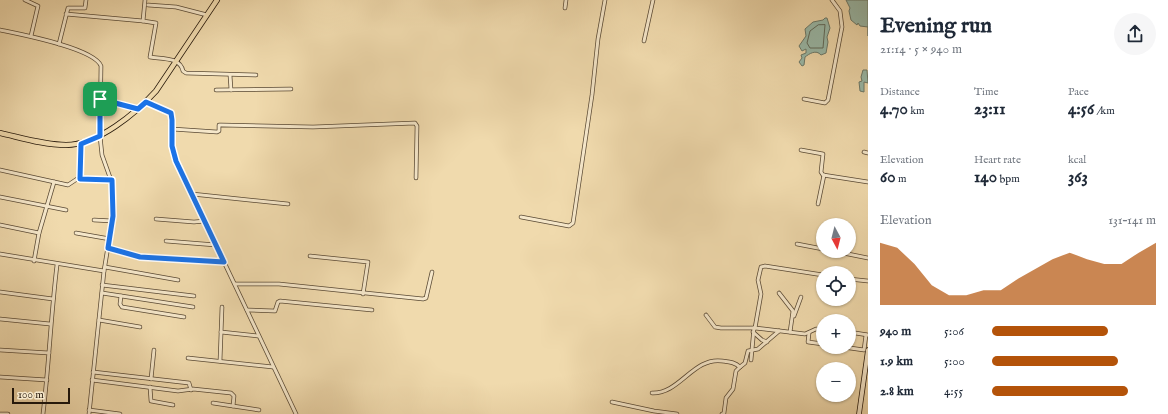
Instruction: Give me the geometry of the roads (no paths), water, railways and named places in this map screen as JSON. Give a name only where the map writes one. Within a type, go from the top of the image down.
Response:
[{"type":"main road","points":[[0,133],[53,144],[81,144],[100,136],[146,102],[217,0]]},
{"type":"street","points":[[25,0],[38,6],[31,36]]},
{"type":"street","points":[[59,44],[68,7],[84,8],[86,0]]},
{"type":"street","points":[[143,21],[145,0]]},
{"type":"street","points":[[566,0],[566,8]]},
{"type":"street","points":[[521,217],[566,225],[571,225],[573,223],[591,103],[597,44],[605,0]]},
{"type":"street","points":[[644,42],[653,0]]},
{"type":"street","points":[[804,99],[825,103],[828,100],[842,27],[840,11],[832,0]]},
{"type":"street","points":[[148,5],[176,7],[207,15]]},
{"type":"street","points":[[66,14],[156,23],[150,57],[176,61],[181,64],[183,71],[186,73],[256,75]]},
{"type":"street","points":[[0,30],[31,36],[72,48],[100,63],[102,75],[100,99],[100,136],[102,155],[112,180],[113,220],[102,284],[89,412],[120,414]]},
{"type":"street","points":[[230,75],[230,90]]},
{"type":"street","points":[[216,90],[291,89]]},
{"type":"street","points":[[100,99],[138,109]]},
{"type":"street","points":[[146,102],[171,113],[173,153],[296,414]]},
{"type":"street","points":[[172,129],[218,132],[219,126],[221,125],[313,126],[415,124],[417,126],[416,178]]},
{"type":"street","points":[[80,179],[81,144]]},
{"type":"street","points":[[801,150],[823,154],[822,172],[824,175],[818,204]]},
{"type":"street","points":[[864,152],[868,153]]},
{"type":"street","points":[[0,170],[69,185],[76,179],[112,180]]},
{"type":"street","points":[[824,175],[868,182]]},
{"type":"street","points":[[34,260],[54,182]]},
{"type":"street","points":[[192,194],[288,204]]},
{"type":"street","points":[[0,197],[66,210]]},
{"type":"street","points":[[156,219],[198,222],[205,221]]},
{"type":"street","points":[[94,220],[113,220]]},
{"type":"street","points":[[0,225],[40,233]]},
{"type":"street","points":[[76,233],[110,239]]},
{"type":"street","points":[[166,241],[216,245]]},
{"type":"street","points":[[797,244],[816,248]]},
{"type":"street","points":[[108,248],[140,257],[224,262]]},
{"type":"street","points":[[0,254],[57,265],[104,269],[178,280]]},
{"type":"street","points":[[310,256],[368,262],[363,294]]},
{"type":"street","points":[[856,256],[868,258]]},
{"type":"street","points":[[43,414],[47,380],[50,324],[57,265]]},
{"type":"street","points":[[751,360],[753,332],[761,294],[758,280],[760,268],[763,266],[816,274]]},
{"type":"street","points":[[235,284],[279,284],[363,294],[424,299],[428,294],[432,272]]},
{"type":"street","points":[[856,280],[868,281]]},
{"type":"street","points":[[102,284],[194,296]]},
{"type":"street","points":[[0,292],[53,299]]},
{"type":"street","points":[[102,293],[193,307]]},
{"type":"street","points":[[779,293],[793,311],[793,318]]},
{"type":"street","points":[[121,296],[120,304],[122,307],[184,317]]},
{"type":"street","points":[[790,332],[793,318],[801,297]]},
{"type":"street","points":[[247,310],[276,311],[278,302],[282,301],[372,310]]},
{"type":"street","points":[[220,361],[222,307]]},
{"type":"street","points":[[706,315],[716,327],[721,328],[754,328],[809,333],[816,329]]},
{"type":"street","points":[[0,319],[50,324]]},
{"type":"street","points":[[99,320],[140,327]]},
{"type":"street","points":[[722,414],[724,412],[726,398],[733,389],[736,371],[743,366],[748,351],[758,349],[780,331]]},
{"type":"street","points":[[220,332],[258,336]]},
{"type":"street","points":[[753,332],[762,340],[767,342]]},
{"type":"street","points":[[809,333],[808,342],[816,343]]},
{"type":"street","points":[[856,333],[867,335],[864,350],[856,349]]},
{"type":"street","points":[[0,350],[49,353]]},
{"type":"street","points":[[151,379],[154,350]]},
{"type":"street","points":[[858,414],[868,350]]},
{"type":"street","points":[[188,358],[273,367]]},
{"type":"street","points":[[652,393],[664,392],[674,386],[695,367],[717,360],[734,362],[740,367]]},
{"type":"street","points":[[93,372],[190,384],[191,390]]},
{"type":"street","points":[[0,377],[47,380]]},
{"type":"street","points":[[92,380],[178,391],[191,390],[232,393],[234,396],[233,406]]},
{"type":"street","points":[[150,387],[151,401],[172,405]]},
{"type":"street","points":[[612,402],[652,411],[677,414]]},
{"type":"street","points":[[213,403],[259,410]]},
{"type":"street","points":[[0,414],[8,414]]},
{"type":"water","points":[[846,0],[868,0],[868,27],[860,26],[858,23],[857,25],[851,20],[849,11],[850,8]]},
{"type":"water","points":[[827,18],[830,28],[827,37],[828,42],[826,53],[821,55],[817,52],[811,53],[805,57],[804,65],[802,66],[799,62],[802,58],[801,55],[806,53],[806,49],[802,51],[799,46],[806,36],[805,29],[813,22],[823,20]]},
{"type":"water","points":[[863,70],[867,70],[868,83],[864,82],[864,92],[860,91],[859,82],[862,81],[861,77]]}]
